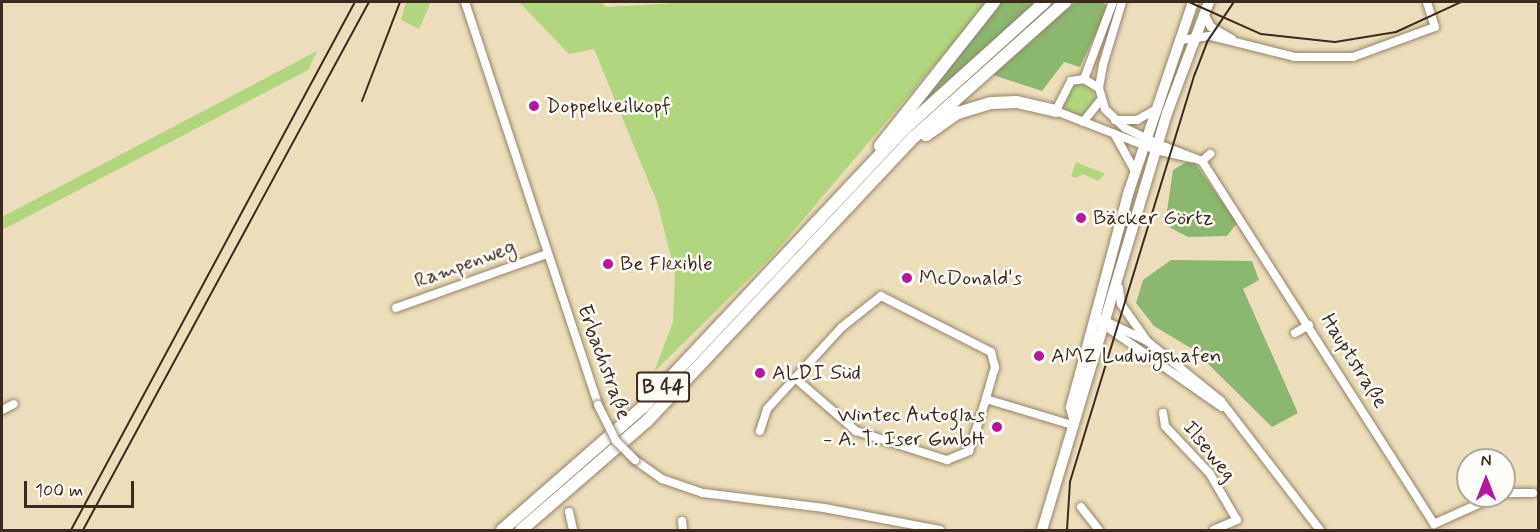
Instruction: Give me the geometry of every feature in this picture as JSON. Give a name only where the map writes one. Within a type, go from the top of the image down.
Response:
[{"type":"highway","points":[[879,155],[881,142],[994,2]]},
{"type":"highway","name":"B 44","points":[[502,531],[644,406],[879,155],[1045,2]]},
{"type":"highway","name":"B 44","points":[[521,531],[654,414],[894,158],[986,68],[1065,2]]},
{"type":"highway","points":[[894,158],[973,107],[1017,102],[1056,111]]},
{"type":"main road","points":[[1042,531],[1073,422],[1084,396],[1103,323],[1135,171],[1153,111],[1181,40],[1193,2]]},
{"type":"main road","points":[[1073,422],[1071,407],[1119,288],[1157,147],[1209,2]]},
{"type":"street","name":"Erbachstraße","points":[[465,2],[598,405],[616,441],[635,460],[662,479],[703,493],[824,508],[940,531]]},
{"type":"street","points":[[1113,2],[1084,79],[1064,88],[1056,111],[1115,135],[1202,161],[1210,154]]},
{"type":"street","points":[[1122,2],[1099,88],[1101,100],[1115,120],[1144,142]]},
{"type":"street","points":[[1181,40],[1195,37],[1240,43],[1278,54],[1336,59],[1372,53],[1435,27],[1427,2]]},
{"type":"street","points":[[1204,14],[1212,27],[1240,43]]},
{"type":"street","points":[[1084,79],[1099,88]]},
{"type":"street","points":[[1083,122],[1101,100]]},
{"type":"street","points":[[1115,120],[1137,120],[1153,111]]},
{"type":"street","points":[[1115,135],[1135,171]]},
{"type":"street","name":"Hauptstraße","points":[[1202,161],[1309,325],[1434,524],[1469,508]]},
{"type":"street","name":"Rampenweg","points":[[396,308],[547,254]]},
{"type":"street","points":[[1119,288],[1121,304],[1147,341]]},
{"type":"street","points":[[760,431],[766,410],[795,378],[870,300],[885,296],[991,352],[995,366],[969,451],[947,460],[856,431],[795,378]]},
{"type":"street","points":[[1103,323],[1147,341],[1190,373],[1264,451],[1320,531]]},
{"type":"street","points":[[1103,323],[1222,407]]},
{"type":"street","points":[[1295,333],[1309,325]]},
{"type":"street","points":[[986,399],[1073,422]]},
{"type":"street","points":[[2,410],[14,404]]},
{"type":"street","name":"Ilseweg","points":[[1162,412],[1165,426],[1210,474],[1237,520],[1214,531]]},
{"type":"street","points":[[1516,493],[1533,493]]},
{"type":"street","points":[[1082,507],[1099,531]]},
{"type":"street","points":[[569,512],[573,531]]},
{"type":"green space","points":[[406,2],[431,2],[419,29],[401,20]]},
{"type":"green space","points":[[519,2],[602,2],[606,7],[693,2],[988,2],[772,256],[654,372],[673,322],[675,273],[657,202],[594,49],[569,54]]},
{"type":"green space","points":[[1001,2],[1038,2],[923,103],[958,52]]},
{"type":"green space","points":[[1075,2],[1102,2],[1108,7],[1080,67],[1064,62],[1042,91],[993,75]]},
{"type":"green space","points":[[317,51],[308,70],[2,230],[2,217]]},
{"type":"green space","points":[[1079,84],[1090,89],[1095,100],[1090,111],[1079,116],[1068,111],[1063,100],[1068,89]]},
{"type":"green space","points":[[1192,159],[1237,223],[1227,236],[1188,237],[1165,225],[1173,170]]},
{"type":"green space","points":[[1076,162],[1105,174],[1098,181],[1083,174],[1076,178],[1071,176]]},
{"type":"green space","points":[[1171,260],[1252,261],[1259,280],[1243,289],[1298,413],[1272,427],[1194,350],[1154,326],[1136,303],[1143,280]]},
{"type":"tram line","points":[[1067,530],[1070,482],[1195,74],[1207,42],[1234,2]]},
{"type":"railway","points":[[71,530],[355,2]]},
{"type":"railway","points":[[83,530],[369,2]]},
{"type":"railway","points":[[362,101],[400,2]]},
{"type":"railway","points":[[1189,2],[1261,34],[1335,42],[1396,32],[1461,2]]},
{"type":"place","name":"Doppelkeilkopf","points":[[534,106]]},
{"type":"place","name":"Bäcker Görtz","points":[[1081,218]]},
{"type":"place","name":"Be Flexible","points":[[608,264]]},
{"type":"place","name":"McDonald's","points":[[907,278]]},
{"type":"place","name":"AMZ Ludwigshafen","points":[[1039,356]]},
{"type":"place","name":"ALDI Süd","points":[[760,373]]},
{"type":"place","name":"Wintec Autoglas - A. T. Iser GmbH","points":[[997,427]]}]
